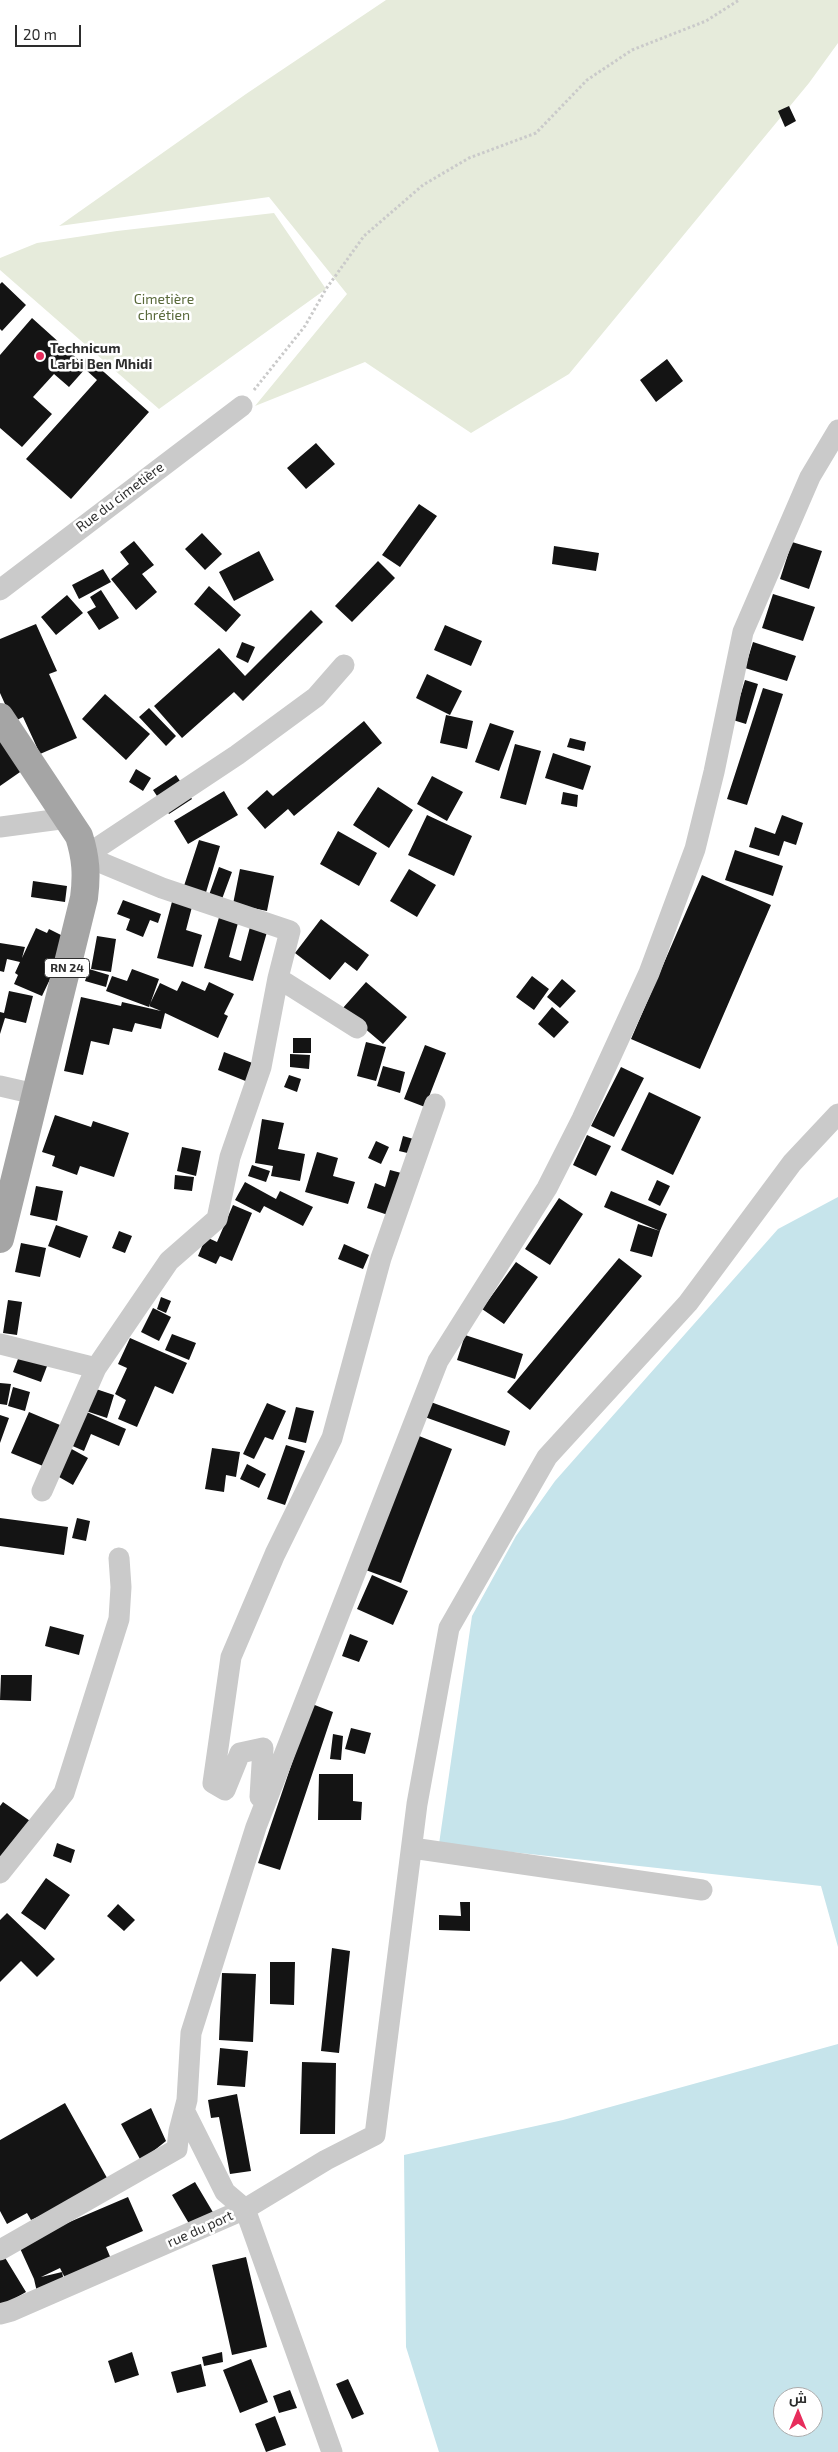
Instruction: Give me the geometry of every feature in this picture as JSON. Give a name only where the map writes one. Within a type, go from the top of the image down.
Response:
[{"type":"main road","name":"RN 24","points":[[0,717],[79,836],[86,856],[87,877],[84,898],[0,1239]]},
{"type":"street","name":"Rue du cimetière","points":[[0,590],[242,406]]},
{"type":"street","points":[[0,2250],[177,2149],[178,2131],[185,2112],[191,2033],[256,1826],[438,1361],[547,1188],[582,1119],[649,973],[695,850],[714,772],[743,632],[810,477],[838,430]]},
{"type":"street","points":[[86,856],[237,755],[316,697],[344,665]]},
{"type":"street","points":[[0,827],[68,818]]},
{"type":"street","points":[[42,1491],[96,1368],[168,1261],[217,1219],[230,1157],[261,1067],[278,978],[290,931],[162,888],[86,856]]},
{"type":"street","points":[[278,978],[357,1028]]},
{"type":"street","points":[[0,1086],[35,1094]]},
{"type":"street","points":[[256,1826],[261,1790],[263,1748],[240,1753],[225,1790],[213,1782],[231,1657],[275,1554],[332,1438],[381,1258],[435,1104]]},
{"type":"street","points":[[185,2112],[225,2192],[245,2209],[326,2160],[375,2135],[417,1804],[449,1628],[547,1457],[688,1303],[792,1163],[838,1114]]},
{"type":"street","points":[[0,1344],[96,1368]]},
{"type":"street","points":[[0,1873],[64,1793],[119,1619],[121,1587],[119,1558]]},
{"type":"street","points":[[412,1848],[702,1890]]},
{"type":"street","name":"rue du port","points":[[0,2314],[11,2311],[245,2209],[332,2452]]},
{"type":"path","points":[[242,406],[305,326],[326,289],[364,236],[423,185],[469,158],[536,133],[587,80],[632,50],[706,20],[739,0]]},
{"type":"green space","points":[[386,0],[838,0],[838,43],[809,83],[569,374],[471,433],[365,362],[255,406],[347,294],[269,197],[59,226],[246,94]]},
{"type":"green space","name":"Cimetière chrétien","points":[[274,213],[326,289],[159,409],[0,270],[0,258],[37,243],[117,231]]},
{"type":"water","points":[[838,1197],[838,1947],[821,1886],[439,1844],[472,1616],[516,1536],[555,1481],[778,1229]]},
{"type":"water","points":[[838,2044],[838,2452],[439,2452],[406,2347],[404,2155],[563,2120]]},
{"type":"building","points":[[789,106],[796,121],[785,127],[778,111]]},
{"type":"building","points":[[2,282],[26,305],[2,331],[0,329],[0,284]]},
{"type":"building","points":[[32,318],[82,363],[87,357],[149,412],[71,499],[26,459],[97,380],[85,369],[69,387],[54,374],[33,397],[52,414],[22,447],[0,428],[0,355]]},
{"type":"building","points":[[667,359],[683,381],[656,402],[640,380]]},
{"type":"building","points":[[316,443],[335,464],[306,489],[287,468]]},
{"type":"building","points":[[419,504],[437,516],[400,567],[382,555]]},
{"type":"building","points":[[202,533],[222,554],[205,570],[185,549]]},
{"type":"building","points":[[134,541],[154,565],[142,574],[157,592],[136,610],[111,579],[129,564],[120,552]]},
{"type":"building","points":[[792,542],[822,551],[809,589],[780,579]]},
{"type":"building","points":[[554,546],[599,553],[596,571],[552,564]]},
{"type":"building","points":[[259,551],[274,580],[234,601],[219,572]]},
{"type":"building","points":[[378,561],[395,578],[352,622],[335,606]]},
{"type":"building","points":[[103,569],[111,582],[79,599],[72,585]]},
{"type":"building","points":[[209,586],[241,615],[226,632],[194,604]]},
{"type":"building","points":[[101,590],[119,618],[99,630],[87,612],[96,607],[90,597]]},
{"type":"building","points":[[773,594],[815,607],[803,641],[762,628]]},
{"type":"building","points":[[67,595],[83,613],[56,635],[41,617]]},
{"type":"building","points":[[311,610],[323,622],[243,701],[234,692],[182,738],[154,706],[219,648],[245,676]]},
{"type":"building","points":[[36,624],[57,671],[49,674],[77,738],[40,754],[23,717],[13,722],[0,693],[0,639]]},
{"type":"building","points":[[445,625],[482,641],[471,666],[434,650]]},
{"type":"building","points":[[242,642],[255,647],[248,663],[236,657]]},
{"type":"building","points":[[753,642],[796,656],[787,681],[745,668]]},
{"type":"building","points":[[427,674],[462,691],[450,715],[416,698]]},
{"type":"building","points":[[745,680],[758,684],[746,724],[733,720]]},
{"type":"building","points":[[763,688],[783,694],[747,805],[727,799]]},
{"type":"building","points":[[105,694],[150,734],[126,760],[82,719]]},
{"type":"building","points":[[149,708],[176,736],[166,746],[139,717]]},
{"type":"building","points":[[446,715],[473,721],[467,749],[440,743]]},
{"type":"building","points":[[364,721],[382,743],[294,816],[288,809],[265,829],[247,808],[267,790],[273,796]]},
{"type":"building","points":[[490,723],[514,731],[499,771],[475,762]]},
{"type":"building","points":[[0,737],[23,770],[0,786]]},
{"type":"building","points":[[570,738],[586,742],[584,751],[567,747]]},
{"type":"building","points":[[515,744],[541,751],[526,805],[500,798]]},
{"type":"building","points":[[553,753],[591,766],[583,790],[545,778]]},
{"type":"building","points":[[136,769],[151,778],[143,791],[129,782]]},
{"type":"building","points":[[176,775],[192,799],[169,814],[153,790]]},
{"type":"building","points":[[432,776],[463,792],[447,821],[417,804]]},
{"type":"building","points":[[378,787],[413,810],[389,848],[353,825]]},
{"type":"building","points":[[224,791],[238,815],[188,844],[174,821]]},
{"type":"building","points":[[563,792],[578,795],[577,807],[561,804]]},
{"type":"building","points":[[427,815],[472,836],[454,876],[408,855]]},
{"type":"building","points":[[782,815],[803,823],[796,845],[784,841],[779,856],[749,847],[755,827],[775,834]]},
{"type":"building","points":[[338,831],[377,853],[359,886],[320,864]]},
{"type":"building","points":[[199,840],[220,846],[204,899],[182,892]]},
{"type":"building","points":[[735,850],[783,866],[773,896],[725,880]]},
{"type":"building","points":[[219,867],[232,872],[222,899],[209,895]]},
{"type":"building","points":[[240,869],[274,876],[267,911],[233,904]]},
{"type":"building","points":[[409,869],[436,885],[417,917],[390,901]]},
{"type":"building","points":[[702,875],[771,905],[700,1069],[631,1039]]},
{"type":"building","points":[[33,881],[67,886],[65,902],[31,897]]},
{"type":"building","points":[[173,898],[193,903],[186,930],[202,935],[193,967],[157,958]]},
{"type":"building","points":[[123,900],[161,914],[158,923],[150,920],[143,937],[126,930],[130,919],[117,914]]},
{"type":"building","points":[[220,914],[239,919],[229,957],[241,961],[250,927],[267,932],[253,981],[204,968]]},
{"type":"building","points":[[321,919],[369,955],[357,971],[345,962],[330,980],[295,953]]},
{"type":"building","points":[[36,928],[47,933],[49,929],[69,939],[42,996],[14,984],[18,975],[15,973],[20,962],[7,959],[4,972],[0,971],[0,943],[25,947],[22,958]]},
{"type":"building","points":[[97,936],[116,939],[111,972],[91,969]]},
{"type":"building","points":[[89,969],[109,975],[106,987],[85,981]]},
{"type":"building","points":[[132,969],[159,979],[149,1007],[106,991],[112,976],[127,981]]},
{"type":"building","points":[[532,976],[549,989],[534,1010],[516,997]]},
{"type":"building","points":[[562,979],[576,991],[560,1008],[547,997]]},
{"type":"building","points":[[182,981],[205,991],[209,982],[234,994],[224,1014],[228,1016],[218,1038],[165,1013],[161,1029],[135,1023],[132,1032],[113,1028],[109,1045],[91,1041],[83,1075],[64,1071],[81,997],[121,1006],[122,1002],[161,1011],[149,1006],[160,983],[177,991]]},
{"type":"building","points":[[366,982],[407,1017],[383,1044],[342,1009]]},
{"type":"building","points":[[9,991],[33,996],[26,1023],[5,1018],[0,1034],[0,1012],[4,1013]]},
{"type":"building","points":[[552,1007],[569,1022],[554,1038],[538,1024]]},
{"type":"building","points":[[293,1038],[311,1038],[311,1053],[293,1053]]},
{"type":"building","points":[[366,1042],[386,1047],[376,1081],[357,1076]]},
{"type":"building","points":[[425,1045],[446,1053],[425,1107],[404,1099]]},
{"type":"building","points":[[224,1052],[255,1064],[248,1082],[218,1070]]},
{"type":"building","points":[[290,1054],[310,1055],[309,1069],[290,1067]]},
{"type":"building","points":[[383,1066],[405,1072],[400,1093],[377,1086]]},
{"type":"building","points":[[621,1067],[644,1078],[614,1137],[591,1126]]},
{"type":"building","points":[[289,1075],[301,1079],[297,1092],[284,1087]]},
{"type":"building","points":[[649,1092],[701,1117],[673,1175],[621,1150]]},
{"type":"building","points":[[55,1115],[91,1127],[93,1121],[129,1133],[114,1177],[80,1166],[77,1175],[52,1166],[55,1156],[42,1152]]},
{"type":"building","points":[[262,1119],[284,1123],[278,1149],[305,1154],[300,1181],[271,1176],[273,1166],[255,1163]]},
{"type":"building","points":[[587,1135],[611,1146],[596,1176],[573,1165]]},
{"type":"building","points":[[403,1136],[424,1142],[420,1156],[399,1151]]},
{"type":"building","points":[[376,1141],[389,1147],[381,1164],[368,1158]]},
{"type":"building","points":[[182,1147],[201,1151],[196,1176],[177,1171]]},
{"type":"building","points":[[317,1152],[338,1158],[333,1176],[355,1182],[348,1204],[305,1192]]},
{"type":"building","points":[[252,1165],[270,1171],[266,1182],[248,1176]]},
{"type":"building","points":[[390,1170],[405,1174],[391,1216],[367,1208],[375,1183],[385,1187]]},
{"type":"building","points":[[175,1175],[194,1177],[192,1191],[174,1189]]},
{"type":"building","points":[[657,1180],[670,1186],[660,1206],[648,1200]]},
{"type":"building","points":[[245,1182],[276,1199],[280,1191],[313,1207],[303,1226],[264,1206],[260,1213],[235,1200]]},
{"type":"building","points":[[36,1186],[63,1191],[57,1221],[30,1215]]},
{"type":"building","points":[[611,1191],[667,1214],[660,1231],[604,1207]]},
{"type":"building","points":[[559,1198],[583,1214],[550,1265],[525,1249]]},
{"type":"building","points":[[233,1205],[252,1213],[232,1261],[220,1256],[216,1264],[198,1256],[206,1237],[217,1242]]},
{"type":"building","points":[[638,1224],[660,1231],[652,1257],[630,1251]]},
{"type":"building","points":[[56,1225],[88,1236],[80,1258],[48,1246]]},
{"type":"building","points":[[119,1231],[132,1236],[125,1253],[112,1248]]},
{"type":"building","points":[[21,1243],[46,1248],[40,1277],[15,1272]]},
{"type":"building","points":[[344,1244],[369,1255],[363,1269],[338,1259]]},
{"type":"building","points":[[619,1258],[642,1276],[530,1410],[507,1392]]},
{"type":"building","points":[[516,1262],[538,1277],[504,1324],[482,1309]]},
{"type":"building","points":[[161,1297],[171,1301],[166,1313],[157,1309]]},
{"type":"building","points":[[8,1300],[22,1302],[17,1335],[3,1333]]},
{"type":"building","points":[[153,1308],[171,1317],[159,1341],[141,1332]]},
{"type":"building","points":[[172,1334],[196,1343],[189,1360],[165,1350]]},
{"type":"building","points":[[465,1335],[523,1354],[515,1379],[457,1360]]},
{"type":"building","points":[[130,1338],[187,1363],[173,1394],[155,1386],[137,1427],[118,1419],[126,1400],[115,1394],[127,1368],[118,1364]]},
{"type":"building","points":[[21,1351],[49,1361],[41,1382],[13,1372]]},
{"type":"building","points":[[0,1383],[11,1384],[7,1405],[0,1404]]},
{"type":"building","points":[[13,1387],[30,1392],[25,1411],[8,1406]]},
{"type":"building","points":[[93,1388],[114,1395],[107,1418],[86,1411]]},
{"type":"building","points":[[428,1401],[510,1431],[505,1446],[422,1416]]},
{"type":"building","points":[[267,1403],[286,1411],[273,1440],[265,1437],[254,1459],[243,1454]]},
{"type":"building","points":[[296,1407],[314,1411],[306,1443],[288,1439]]},
{"type":"building","points":[[82,1410],[126,1429],[119,1446],[91,1434],[84,1451],[68,1444]]},
{"type":"building","points":[[29,1412],[60,1425],[43,1466],[11,1453]]},
{"type":"building","points":[[0,1415],[9,1418],[0,1443]]},
{"type":"building","points":[[414,1434],[452,1449],[401,1583],[363,1569]]},
{"type":"building","points":[[286,1445],[305,1451],[285,1505],[267,1499]]},
{"type":"building","points":[[68,1447],[88,1458],[73,1485],[52,1473]]},
{"type":"building","points":[[212,1448],[240,1452],[236,1477],[226,1475],[224,1492],[205,1489]]},
{"type":"building","points":[[247,1464],[266,1474],[259,1488],[240,1479]]},
{"type":"building","points":[[0,1518],[68,1527],[64,1555],[0,1546]]},
{"type":"building","points":[[77,1518],[90,1521],[86,1541],[72,1538]]},
{"type":"building","points":[[372,1575],[408,1591],[393,1625],[357,1609]]},
{"type":"building","points":[[50,1626],[84,1635],[79,1655],[45,1646]]},
{"type":"building","points":[[350,1634],[368,1641],[359,1662],[342,1656]]},
{"type":"building","points":[[1,1675],[32,1675],[31,1701],[0,1700]]},
{"type":"building","points":[[312,1704],[333,1712],[280,1870],[258,1863]]},
{"type":"building","points":[[351,1728],[371,1733],[365,1754],[345,1749]]},
{"type":"building","points":[[333,1734],[343,1736],[341,1760],[330,1759]]},
{"type":"building","points":[[319,1774],[353,1774],[353,1801],[362,1802],[361,1820],[318,1820]]},
{"type":"building","points":[[3,1802],[33,1823],[0,1868],[0,1806]]},
{"type":"building","points":[[57,1843],[75,1850],[71,1863],[53,1856]]},
{"type":"building","points":[[46,1878],[70,1895],[45,1930],[21,1913]]},
{"type":"building","points":[[460,1902],[470,1902],[470,1931],[439,1930],[439,1915],[461,1916]]},
{"type":"building","points":[[118,1904],[135,1920],[124,1931],[107,1916]]},
{"type":"building","points":[[7,1913],[55,1959],[37,1977],[21,1961],[0,1982],[0,1920]]},
{"type":"building","points":[[332,1948],[350,1951],[339,2053],[321,2051]]},
{"type":"building","points":[[270,1962],[295,1962],[294,2005],[270,2004]]},
{"type":"building","points":[[222,1973],[256,1974],[253,2042],[219,2040]]},
{"type":"building","points":[[220,2048],[248,2051],[245,2087],[217,2085]]},
{"type":"building","points":[[302,2062],[336,2063],[335,2134],[300,2134]]},
{"type":"building","points":[[237,2094],[251,2171],[230,2174],[219,2117],[211,2118],[208,2100]]},
{"type":"building","points":[[65,2103],[111,2185],[31,2220],[27,2213],[7,2224],[0,2211],[0,2140]]},
{"type":"building","points":[[151,2108],[166,2141],[141,2161],[121,2124]]},
{"type":"building","points":[[195,2182],[214,2214],[191,2227],[172,2195]]},
{"type":"building","points":[[128,2197],[143,2231],[106,2247],[114,2266],[65,2278],[62,2272],[65,2286],[37,2292],[34,2279],[18,2244]],"holes":[[[60,2268],[62,2272],[41,2277]]]},
{"type":"building","points":[[4,2256],[26,2292],[0,2307],[0,2258]]},
{"type":"building","points":[[246,2257],[267,2347],[232,2355],[212,2265]]},
{"type":"building","points":[[132,2352],[139,2375],[115,2383],[108,2361]]},
{"type":"building","points":[[222,2352],[223,2362],[204,2366],[202,2357]]},
{"type":"building","points":[[251,2359],[268,2402],[240,2413],[223,2370]]},
{"type":"building","points":[[201,2364],[206,2386],[177,2393],[171,2372]]},
{"type":"building","points":[[348,2379],[364,2414],[352,2419],[336,2384]]},
{"type":"building","points":[[290,2390],[297,2408],[279,2413],[273,2396]]},
{"type":"building","points":[[275,2416],[286,2445],[266,2452],[255,2424]]},
{"type":"place","name":"Technicum Larbi Ben Mhidi","points":[[40,356]]}]
